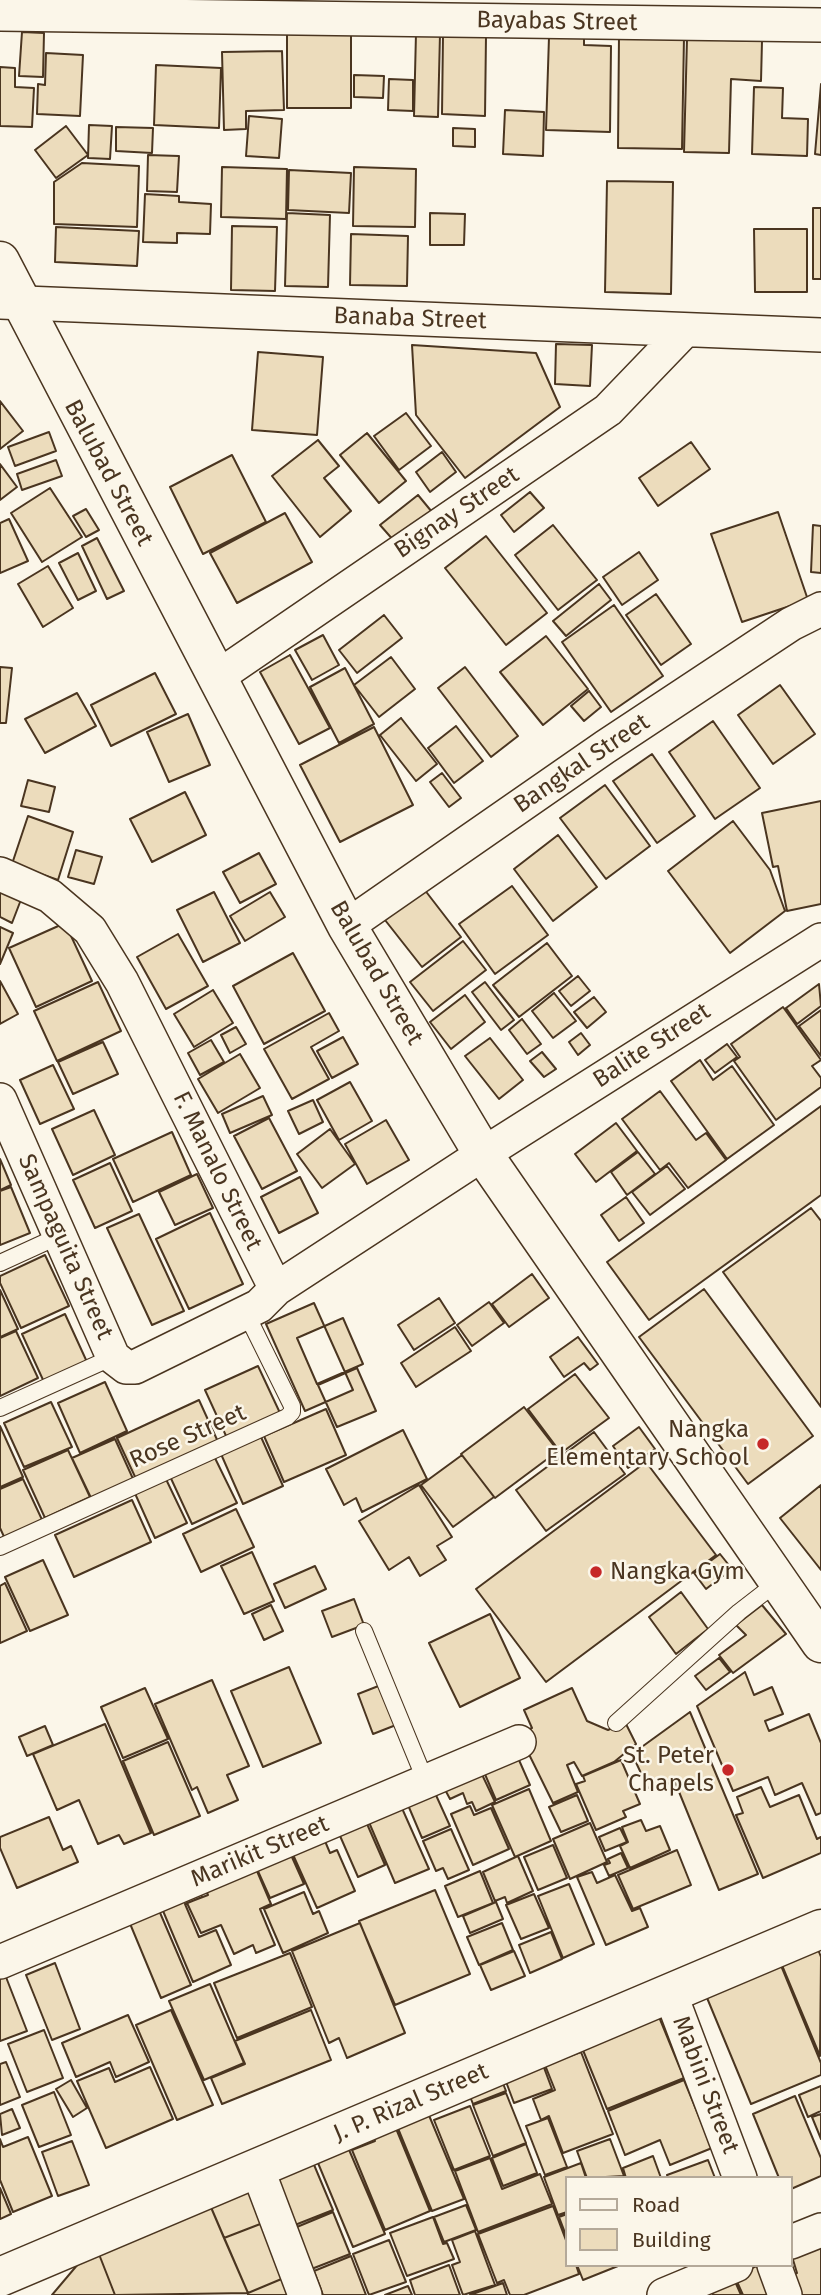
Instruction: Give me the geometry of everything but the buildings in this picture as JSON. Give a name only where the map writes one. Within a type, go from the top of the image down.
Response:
[{"type":"street","name":"Bayabas Street","points":[[0,14],[679,12],[816,17]]},
{"type":"street","name":"Balubad Street","points":[[0,261],[10,303],[216,678],[347,926],[483,1154],[821,1643]]},
{"type":"street","name":"Banaba Street","points":[[10,303],[821,335]]},
{"type":"street","name":"Bignay Street","points":[[216,678],[608,410],[684,331]]},
{"type":"street","name":"Bangkal Street","points":[[347,926],[605,747],[791,624],[821,609]]},
{"type":"street","name":"F. Manalo Street","points":[[0,874],[50,897],[90,930],[122,982],[276,1289]]},
{"type":"street","name":"Balite Street","points":[[483,1154],[821,940]]},
{"type":"street","name":"Sampaguita Street","points":[[0,1100],[113,1357]]},
{"type":"street","points":[[113,1357],[126,1367],[144,1364],[259,1306],[276,1289],[483,1154]]},
{"type":"street","name":"Marikit Street","points":[[0,1962],[519,1742]]},
{"type":"street","name":"J. P. Rizal Street","points":[[0,2277],[821,1929]]},
{"type":"street","name":"Mabini Street","points":[[670,1993],[739,2176]]},
{"type":"street","points":[[257,2168],[304,2295]]},
{"type":"street","points":[[793,2241],[821,2230]]},
{"type":"street","points":[[664,2295],[731,2267]]},
{"type":"street","points":[[775,2267],[785,2295]]},
{"type":"lane","points":[[0,1263],[59,1236]]},
{"type":"lane","name":"Rose Street","points":[[0,1547],[287,1417],[292,1412],[292,1406],[246,1313]]},
{"type":"lane","points":[[0,1408],[113,1357]]},
{"type":"lane","points":[[616,1723],[739,1612],[779,1581]]},
{"type":"lane","points":[[365,1631],[426,1782]]},
{"type":"place","name":"Nangka Elementary School","points":[[763,1444]]},
{"type":"place","name":"Nangka Gym","points":[[596,1572]]},
{"type":"place","name":"St. Peter Chapels","points":[[728,1770]]}]
